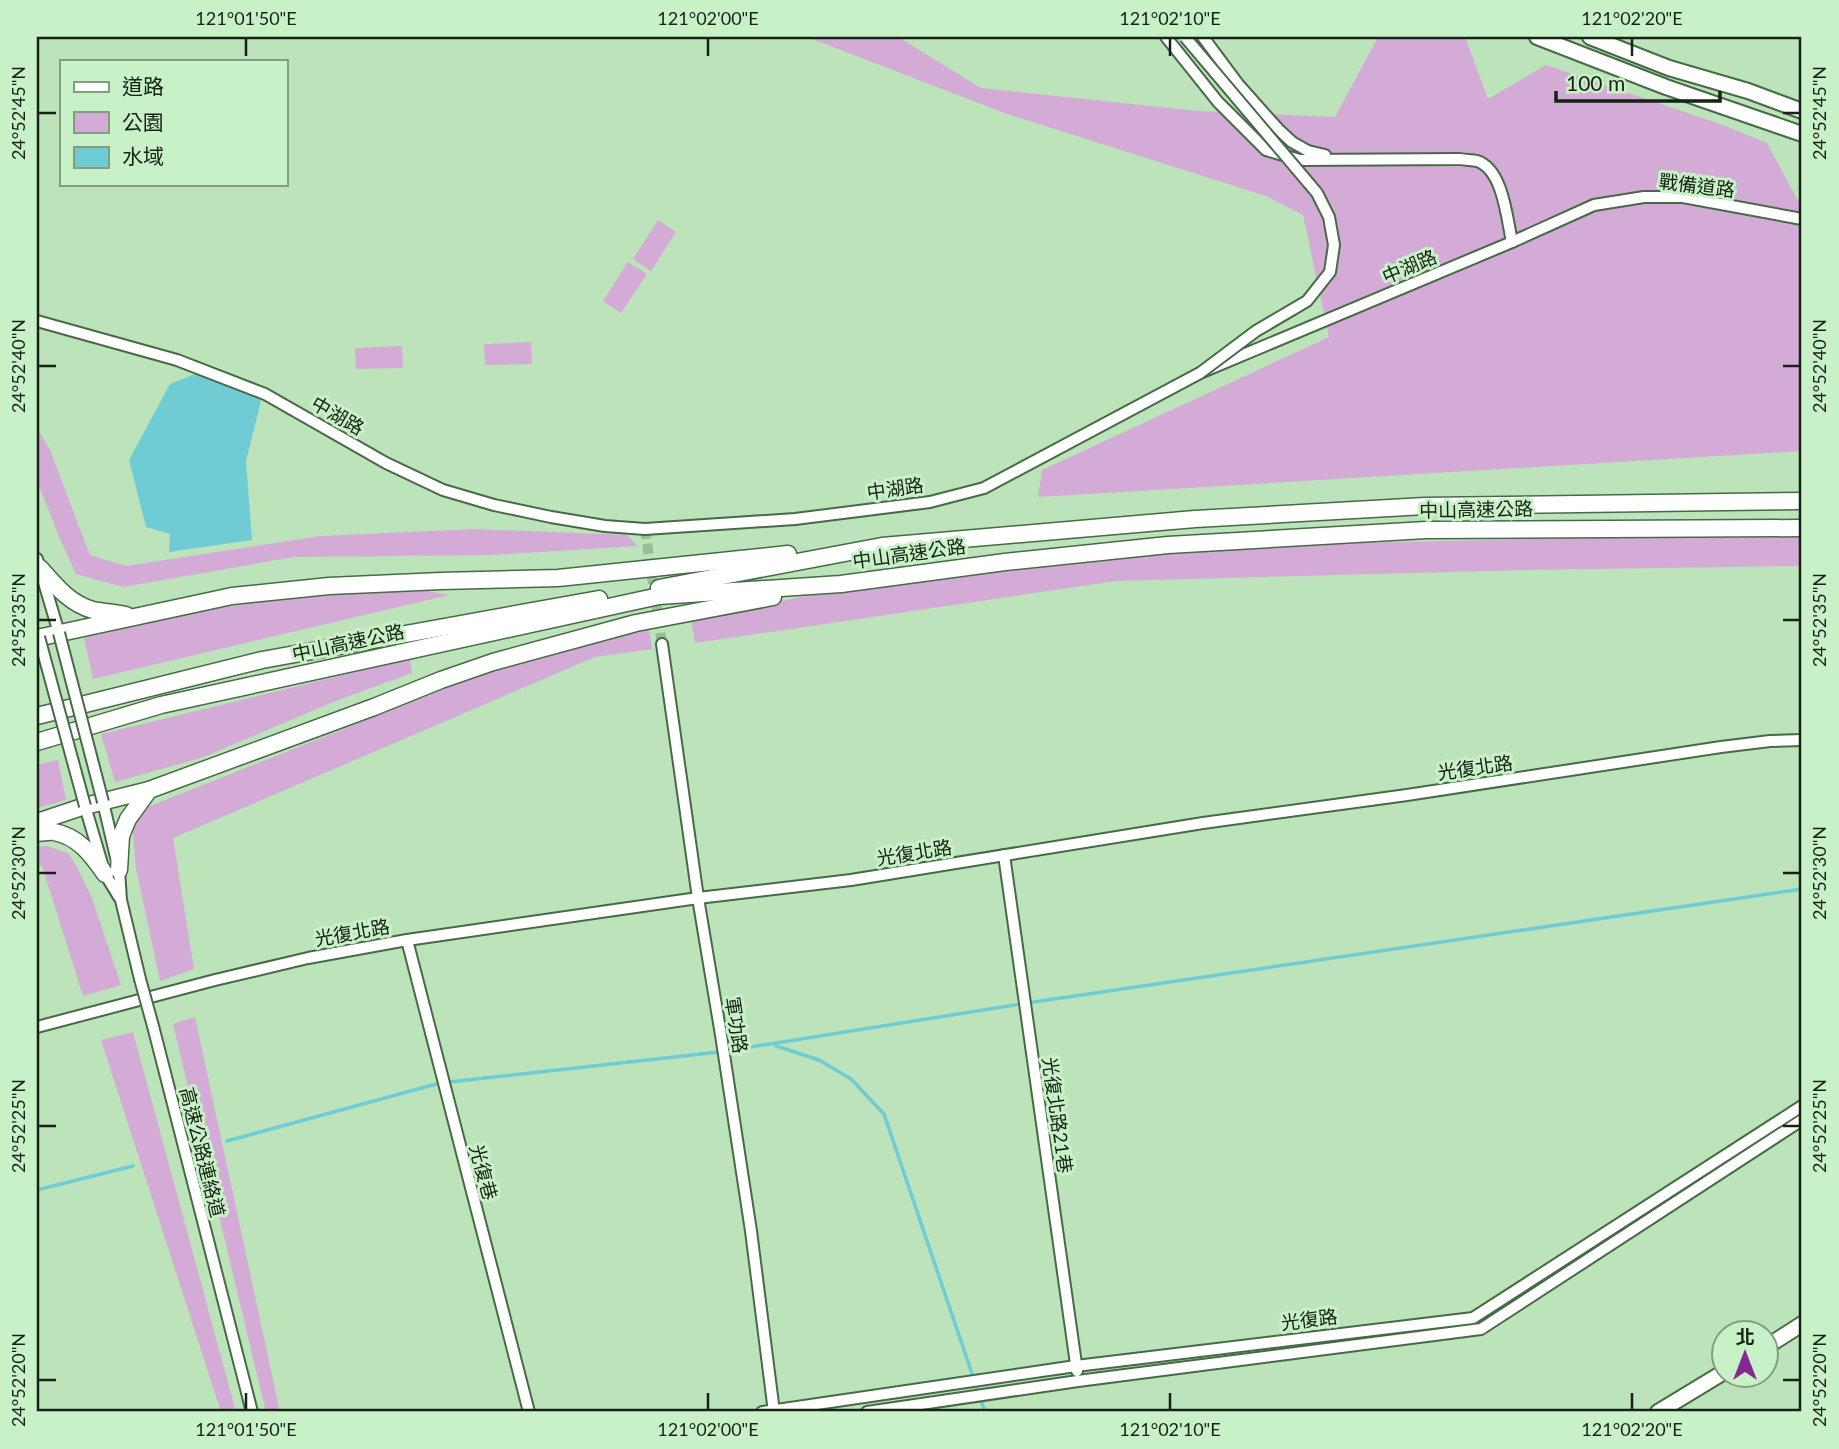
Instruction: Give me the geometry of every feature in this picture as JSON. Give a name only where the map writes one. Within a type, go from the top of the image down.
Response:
[{"type":"highway","name":"中山高速公路","points":[[37,716],[262,660],[882,546],[1195,519],[1425,506],[1802,501]]},
{"type":"highway","name":"中山高速公路","points":[[37,742],[160,705],[659,596],[841,584],[1006,562],[1168,545],[1426,530],[1802,527]]},
{"type":"highway","points":[[37,635],[59,633],[232,596],[329,586],[558,578],[882,546]]},
{"type":"highway","points":[[38,564],[61,592],[75,602],[90,609],[136,617]]},
{"type":"highway","points":[[37,822],[85,806],[149,790],[493,662],[636,623],[841,584]]},
{"type":"highway","points":[[37,833],[54,832],[75,841],[112,872],[128,818],[149,790]]},
{"type":"main road","points":[[1537,37],[1666,87],[1802,134]]},
{"type":"main road","points":[[1590,37],[1669,68],[1748,91],[1802,111]]},
{"type":"main road","points":[[1780,1338],[1802,1324]]},
{"type":"main road","points":[[1658,1412],[1710,1380]]},
{"type":"street","points":[[1166,37],[1218,102],[1266,150],[1300,160],[1478,161],[1491,171],[1499,187],[1512,242]]},
{"type":"street","points":[[1185,37],[1317,193],[1329,217],[1334,245],[1330,272],[1307,301],[1256,331],[1200,373]]},
{"type":"street","points":[[1203,37],[1238,84],[1285,136],[1308,151],[1338,159]]},
{"type":"street","name":"戰備道路","points":[[1512,242],[1594,205],[1644,197],[1683,197],[1802,219]]},
{"type":"street","name":"中湖路","points":[[37,321],[177,360],[265,394],[386,463],[443,490],[494,505],[551,517],[605,526],[645,528],[795,519],[930,502],[984,488],[1200,373],[1512,242]]},
{"type":"street","name":"高速公路連絡道","points":[[38,564],[103,802],[112,872]]},
{"type":"street","name":"高速公路連絡道","points":[[37,635],[85,806],[121,900],[252,1412]]},
{"type":"street","name":"軍功路","points":[[662,644],[761,1306],[769,1411]]},
{"type":"street","name":"光復北路","points":[[37,1027],[242,973],[407,940],[698,898],[851,880],[1203,823],[1721,747],[1802,740]]},
{"type":"street","name":"光復北路21巷","points":[[1004,855],[1078,1381]]},
{"type":"street","name":"光復巷","points":[[407,940],[529,1412]]},
{"type":"street","name":"光復路","points":[[769,1411],[1076,1366],[1473,1318],[1802,1106]]},
{"type":"street","name":"光復路","points":[[867,1412],[1078,1381],[1481,1329],[1802,1120]]},
{"type":"green space","points":[[807,37],[898,37],[981,88],[1198,111],[1335,117],[1378,37],[1465,37],[1488,99],[1546,65],[1723,125],[1767,143],[1797,199],[1802,202],[1802,451],[1038,497],[1042,470],[1329,337],[1303,215],[1266,196],[1007,114]]},
{"type":"green space","points":[[658,220],[676,232],[651,271],[633,259]]},
{"type":"green space","points":[[628,262],[647,274],[621,313],[603,301]]},
{"type":"green space","points":[[531,342],[532,364],[485,365],[484,344]]},
{"type":"green space","points":[[402,346],[403,368],[356,369],[355,348]]},
{"type":"green space","points":[[37,428],[50,450],[90,555],[126,566],[321,536],[475,529],[627,535],[638,546],[492,555],[294,557],[123,587],[76,574],[37,481]]},
{"type":"green space","points":[[1802,536],[1802,566],[1116,581],[695,643],[691,619],[907,576],[1170,547]]},
{"type":"green space","points":[[411,588],[449,595],[93,679],[84,638],[211,609]]},
{"type":"green space","points":[[649,630],[652,649],[595,657],[173,838],[194,969],[160,981],[136,868],[132,821],[150,806],[472,678],[607,638]]},
{"type":"green space","points":[[410,659],[412,673],[333,702],[204,757],[115,782],[101,734]]},
{"type":"green space","points":[[58,760],[66,800],[37,808],[37,765]]},
{"type":"green space","points":[[47,846],[68,853],[77,867],[92,898],[121,985],[83,996],[42,866],[37,867],[37,847]]},
{"type":"green space","points":[[195,1017],[280,1412],[266,1412],[173,1024]]},
{"type":"green space","points":[[133,1032],[236,1412],[221,1412],[101,1040]]},
{"type":"water","points":[[195,374],[257,394],[261,401],[246,461],[252,540],[169,552],[170,534],[146,527],[129,460],[170,384]]},
{"type":"waterway","points":[[227,1141],[440,1083],[719,1052],[1027,1003],[1802,889]]},
{"type":"waterway","points":[[776,1046],[819,1060],[851,1079],[884,1114],[985,1412]]},
{"type":"waterway","points":[[37,1190],[133,1166]]},
{"type":"tunnel","points":[[645,529],[662,644]]}]
